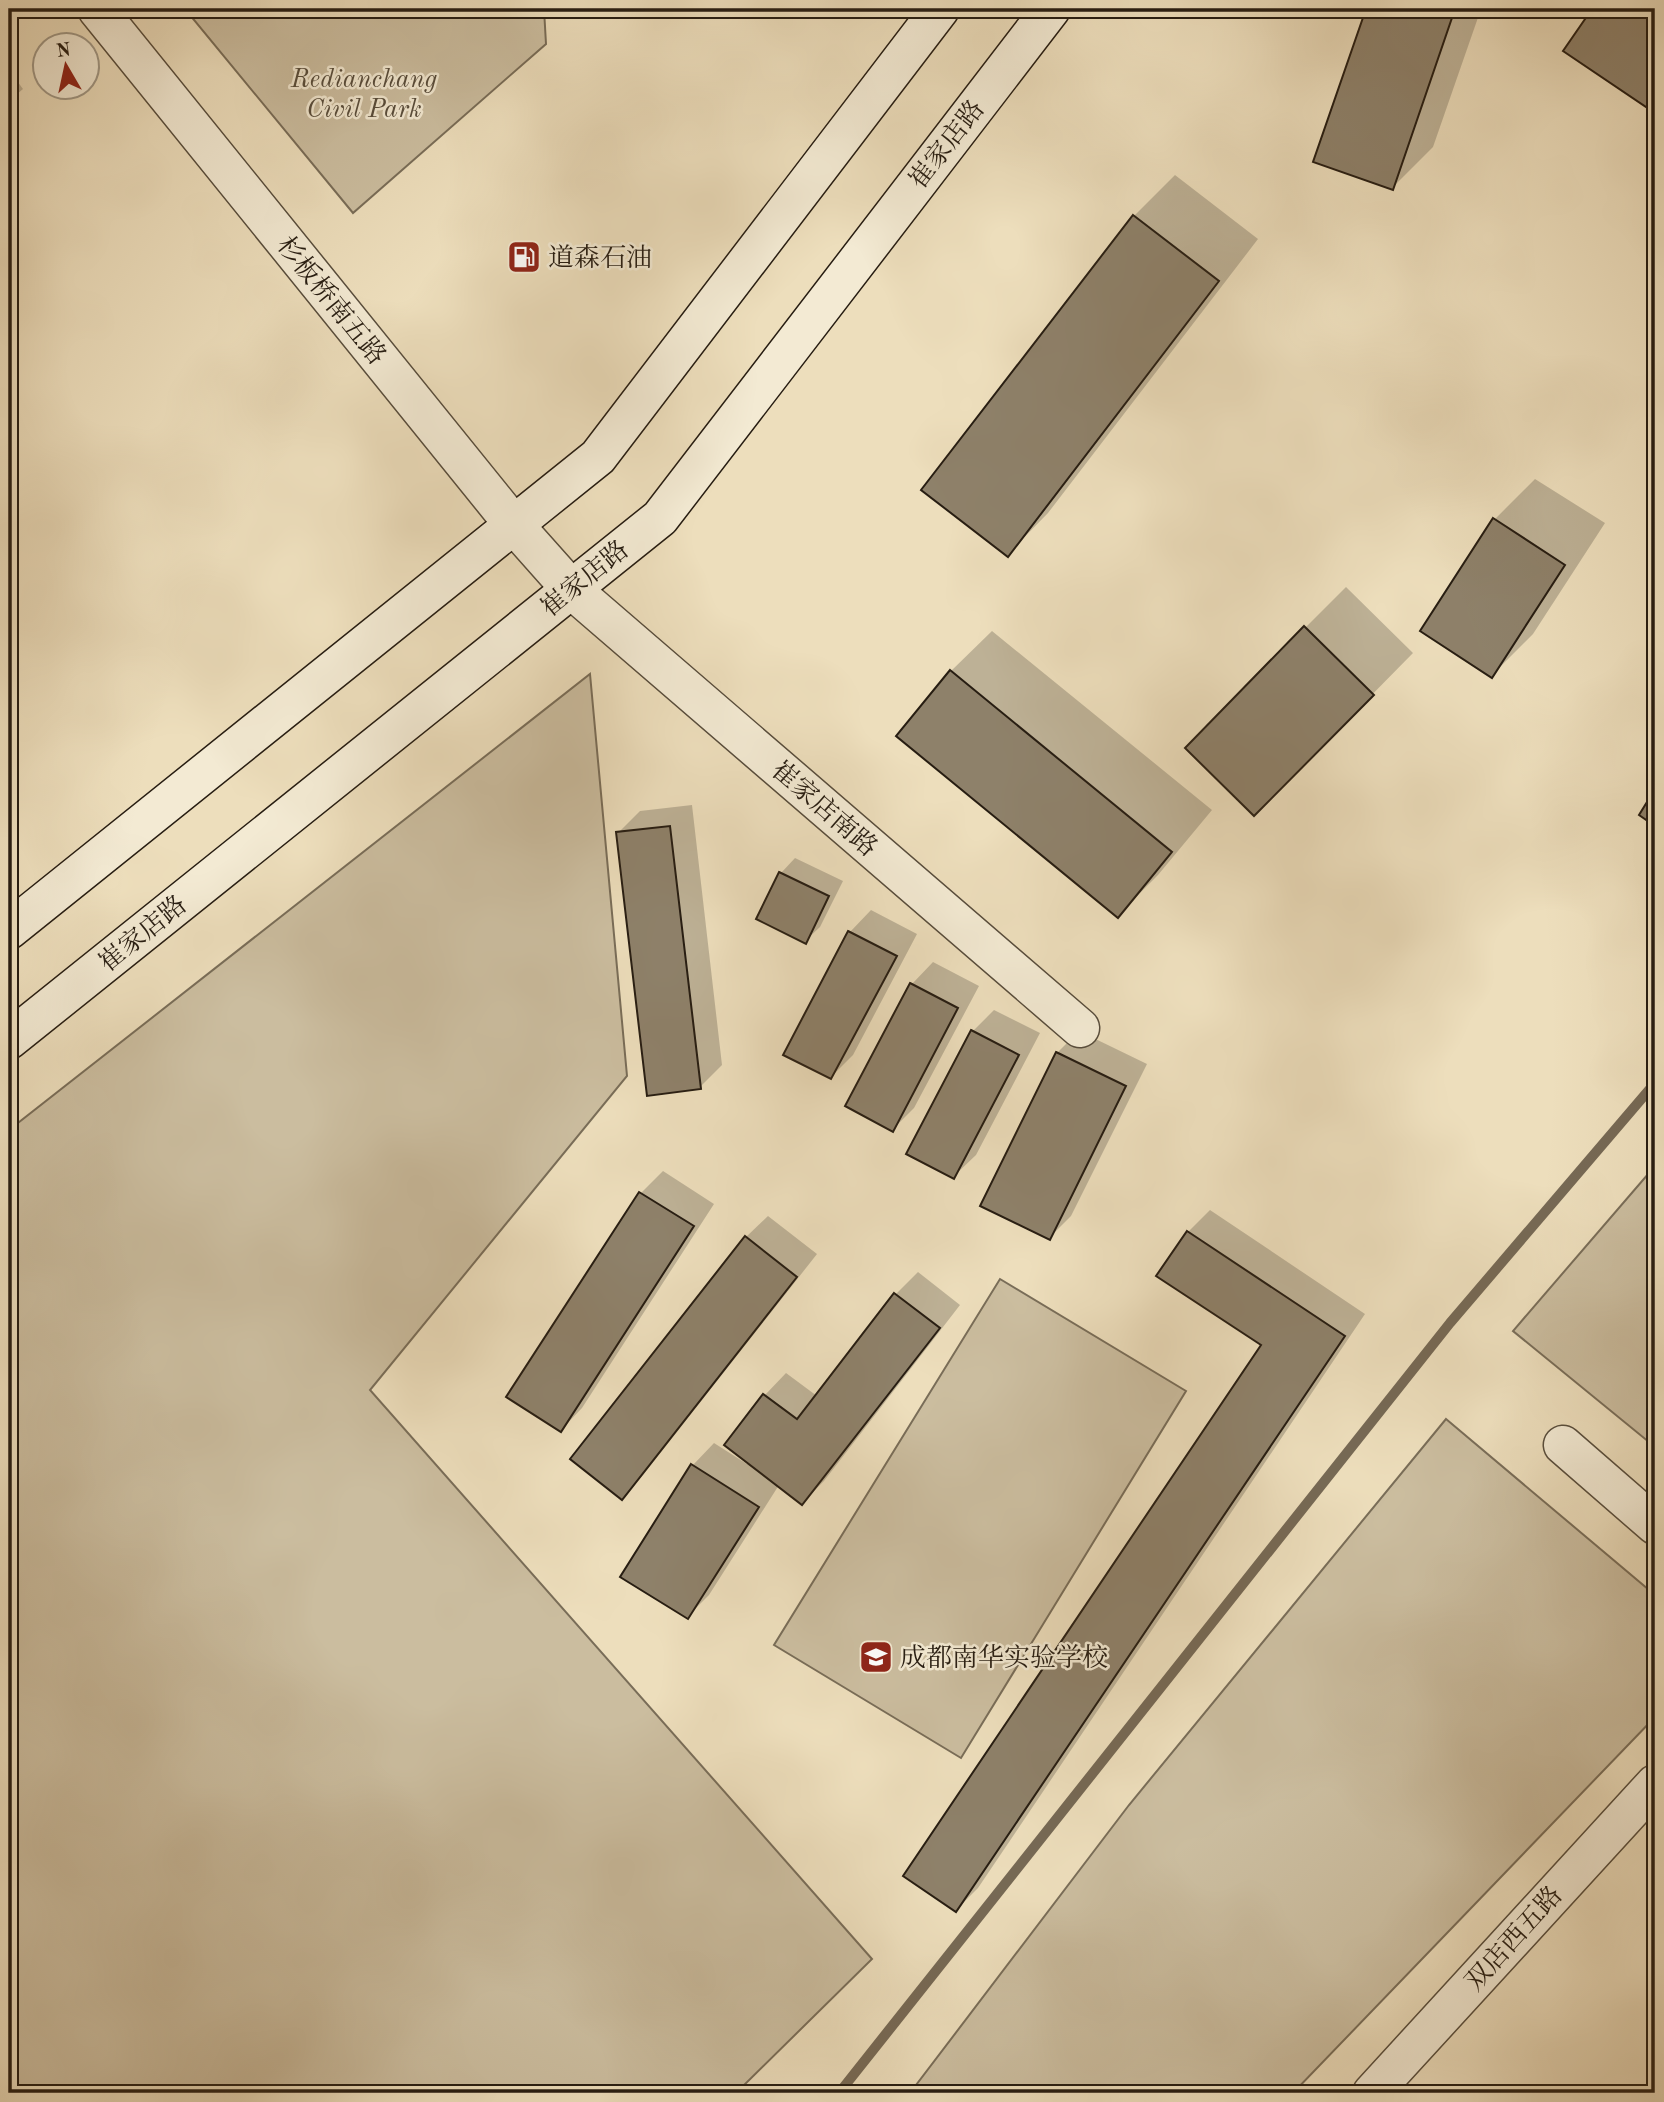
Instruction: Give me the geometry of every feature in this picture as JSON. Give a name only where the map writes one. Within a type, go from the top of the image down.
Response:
[{"type":"main road","name":"杉板桥南五路","points":[[97,9],[514,525],[571,589]]},
{"type":"main road","points":[[9,930],[598,457],[940,9]]},
{"type":"main road","name":"崔家店路","points":[[9,1040],[660,518],[1051,9]]},
{"type":"main road","name":"崔家店南路","points":[[571,589],[1080,1028]]},
{"type":"main road","points":[[1563,1445],[1655,1525]]},
{"type":"main road","name":"双店西五路","points":[[1372,2093],[1655,1784]]},
{"type":"green space","name":"Redianchang Civil Park","points":[[185,9],[544,9],[546,44],[353,213]]},
{"type":"green space","points":[[590,674],[627,1076],[370,1390],[872,1959],[736,2093],[9,2093],[9,1130]]},
{"type":"green space","points":[[1655,1166],[1655,1447],[1513,1331]]},
{"type":"green space","points":[[1000,1279],[1186,1391],[961,1758],[774,1645]]},
{"type":"green space","points":[[1446,1419],[1655,1595],[1655,1717],[1293,2093],[910,2093],[1129,1805]]},
{"type":"building","points":[[1366,9],[1455,9],[1393,190],[1313,162]]},
{"type":"building","points":[[1592,9],[1655,9],[1655,113],[1563,51]]},
{"type":"building","points":[[9,86],[17,97],[9,104]]},
{"type":"building","points":[[1133,215],[1219,281],[1008,557],[921,490]]},
{"type":"building","points":[[1493,518],[1565,565],[1492,678],[1420,631]]},
{"type":"building","points":[[1304,626],[1374,695],[1254,816],[1185,748]]},
{"type":"building","points":[[950,670],[1172,852],[1118,918],[896,736]]},
{"type":"building","points":[[1655,789],[1655,826],[1639,815]]},
{"type":"building","points":[[670,826],[701,1089],[647,1096],[616,832]]},
{"type":"building","points":[[779,872],[829,896],[806,944],[756,919]]},
{"type":"building","points":[[848,931],[897,956],[831,1079],[783,1055]]},
{"type":"building","points":[[910,983],[958,1008],[893,1132],[845,1106]]},
{"type":"building","points":[[971,1030],[1019,1055],[954,1179],[906,1154]]},
{"type":"building","points":[[1056,1052],[1126,1086],[1050,1240],[980,1206]]},
{"type":"building","points":[[639,1192],[694,1226],[561,1432],[506,1397]]},
{"type":"building","points":[[1187,1231],[1345,1336],[956,1912],[903,1876],[1261,1345],[1156,1276]]},
{"type":"building","points":[[745,1236],[797,1277],[622,1500],[570,1459]]},
{"type":"building","points":[[894,1293],[940,1328],[802,1505],[724,1445],[763,1394],[797,1419]]},
{"type":"building","points":[[691,1464],[759,1507],[688,1619],[620,1577]]},
{"type":"waterway","points":[[839,2093],[1450,1323],[1655,1083]]},
{"type":"place","name":"道森石油","points":[[524,257]]},
{"type":"place","name":"成都南华实验学校","points":[[876,1657]]}]
